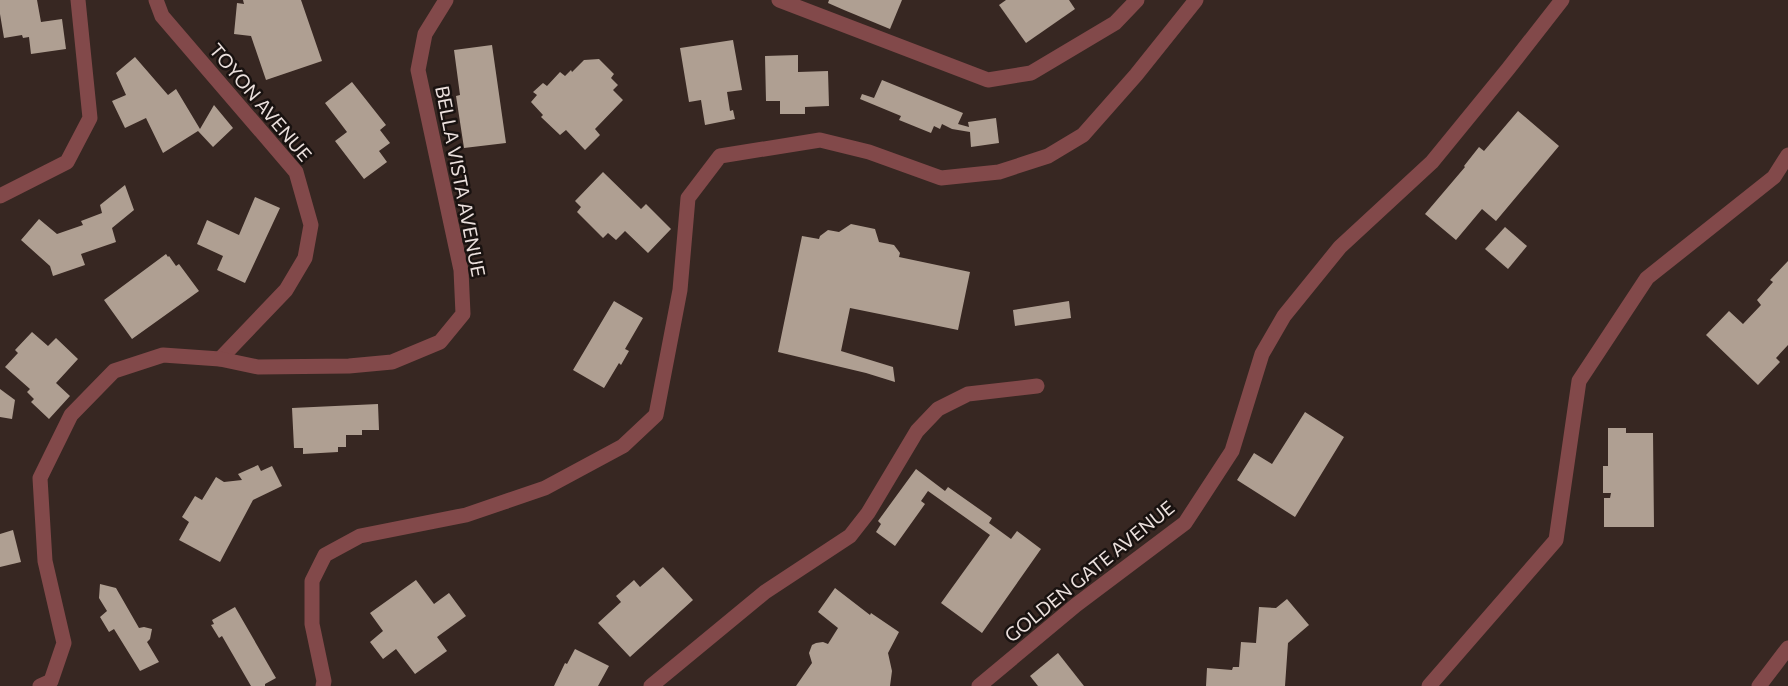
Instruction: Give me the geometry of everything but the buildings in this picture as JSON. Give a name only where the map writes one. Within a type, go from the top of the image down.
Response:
[{"type":"street","points":[[0,196],[67,162],[90,118],[78,0]]},
{"type":"street","name":"TOYON AVENUE","points":[[156,0],[162,16],[296,172],[311,224],[305,258],[286,290],[220,359]]},
{"type":"street","name":"BELLA VISTA AVENUE","points":[[40,686],[51,682],[64,643],[45,561],[40,478],[71,414],[114,370],[163,355],[220,359],[258,367],[349,366],[392,362],[440,342],[463,314],[461,270],[418,70],[425,34],[446,0]]},
{"type":"street","points":[[779,0],[988,80],[1031,73],[1115,23],[1137,0]]},
{"type":"street","points":[[324,686],[312,624],[312,581],[325,555],[360,536],[466,515],[545,488],[623,446],[656,415],[680,290],[688,198],[720,156],[820,140],[869,152],[941,178],[999,172],[1048,156],[1084,135],[1136,75],[1196,0]]},
{"type":"street","name":"GOLDEN GATE AVENUE","points":[[979,686],[1076,605],[1185,523],[1232,451],[1262,354],[1284,316],[1340,247],[1432,162],[1562,0]]},
{"type":"street","points":[[1428,686],[1556,540],[1579,381],[1646,278],[1774,177],[1788,155]]},
{"type":"street","points":[[651,686],[765,592],[850,536],[868,513],[917,431],[938,408],[968,394],[1037,386]]},
{"type":"street","points":[[1759,686],[1788,648]]}]
